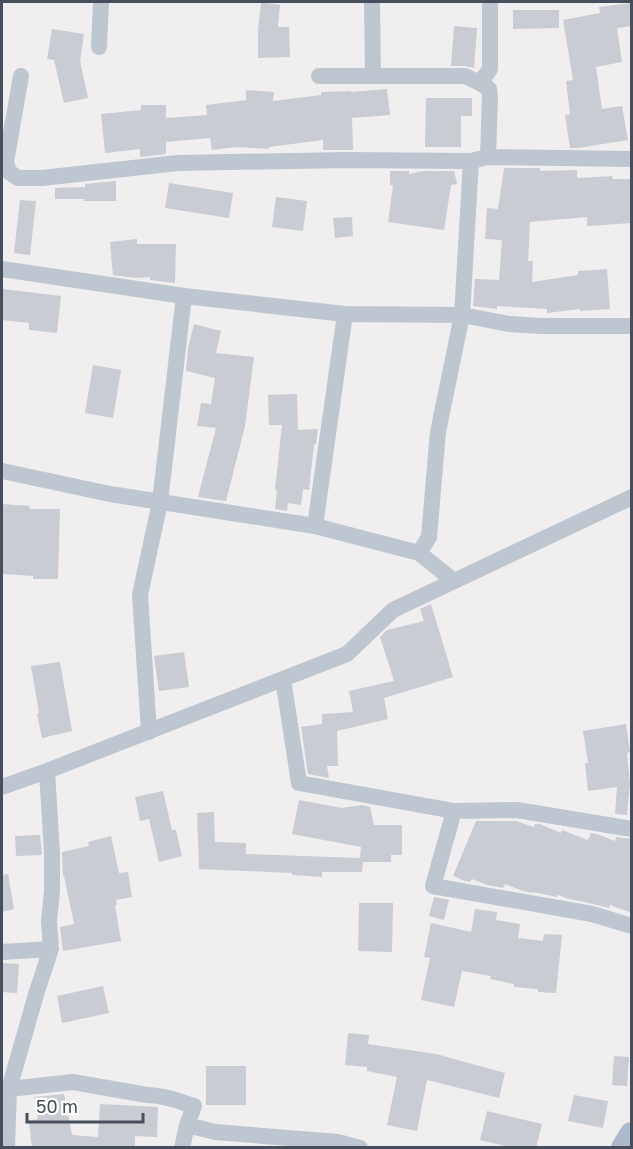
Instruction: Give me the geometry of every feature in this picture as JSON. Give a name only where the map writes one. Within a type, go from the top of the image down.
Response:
[{"type":"main road","points":[[624,1148],[632,1135]]},
{"type":"street","points":[[99,47],[101,2]]},
{"type":"street","points":[[372,2],[373,76]]},
{"type":"street","points":[[480,83],[489,69],[490,2]]},
{"type":"street","points":[[21,76],[4,158],[9,172],[18,178],[42,178],[178,164],[345,160],[471,161],[488,157],[632,159]]},
{"type":"street","points":[[319,76],[465,76],[480,83],[489,89],[490,97],[488,157]]},
{"type":"street","points":[[419,553],[429,537],[438,432],[462,315],[471,161]]},
{"type":"street","points":[[2,269],[184,296],[345,314],[462,315],[509,324],[632,326]]},
{"type":"street","points":[[148,732],[140,595],[160,502],[184,296]]},
{"type":"street","points":[[315,526],[345,314]]},
{"type":"street","points":[[2,471],[110,494],[315,526],[419,553],[454,581]]},
{"type":"street","points":[[2,787],[348,654],[393,610],[632,497]]},
{"type":"street","points":[[284,679],[299,783],[454,811],[516,810],[632,829]]},
{"type":"street","points":[[7,1148],[9,1089],[51,949],[52,853],[47,771]]},
{"type":"street","points":[[454,811],[433,886],[592,915],[632,926]]},
{"type":"street","points":[[2,952],[51,949]]},
{"type":"street","points":[[9,1089],[73,1082],[159,1095],[194,1106],[182,1148]]},
{"type":"street","points":[[187,1125],[215,1132],[338,1142],[360,1148]]},
{"type":"building","points":[[261,2],[280,5],[278,27],[289,27],[290,57],[258,58]]},
{"type":"building","points":[[632,3],[632,26],[617,28],[622,62],[596,67],[602,109],[622,106],[628,140],[570,148],[565,115],[570,114],[566,81],[573,80],[563,20],[600,13],[599,7]]},
{"type":"building","points":[[513,10],[559,10],[559,28],[513,29]]},
{"type":"building","points":[[454,26],[477,28],[474,68],[451,66]]},
{"type":"building","points":[[52,29],[84,34],[80,61],[88,98],[64,103],[54,60],[47,59]]},
{"type":"building","points":[[387,89],[390,115],[352,118],[353,150],[323,150],[323,140],[269,147],[269,149],[237,147],[212,150],[210,138],[166,142],[166,154],[140,157],[140,149],[105,153],[101,114],[141,110],[141,105],[166,105],[166,118],[207,115],[206,105],[246,100],[246,90],[274,92],[273,101],[321,95],[321,92]]},
{"type":"building","points":[[426,98],[472,98],[472,116],[461,116],[461,147],[425,147]]},
{"type":"building","points":[[504,168],[540,168],[540,171],[577,170],[577,178],[612,176],[613,179],[632,179],[632,223],[587,226],[587,217],[530,222],[528,261],[533,261],[532,282],[578,275],[578,271],[607,269],[610,309],[580,311],[580,309],[547,313],[547,309],[497,306],[497,309],[473,306],[475,279],[499,280],[502,240],[485,239],[487,208],[498,209]]},
{"type":"building","points":[[390,171],[409,171],[409,174],[422,171],[454,171],[457,184],[451,185],[444,230],[388,222],[393,185],[390,185]]},
{"type":"building","points":[[116,181],[116,201],[55,199],[55,188],[85,187],[85,184]]},
{"type":"building","points":[[169,183],[233,193],[229,218],[165,208]]},
{"type":"building","points":[[276,197],[307,201],[303,231],[272,227]]},
{"type":"building","points":[[20,200],[36,201],[30,255],[14,253]]},
{"type":"building","points":[[352,217],[353,236],[335,238],[333,218]]},
{"type":"building","points":[[137,239],[137,244],[176,244],[175,283],[150,280],[150,277],[113,275],[110,242]]},
{"type":"building","points":[[2,289],[61,296],[57,333],[29,330],[29,323],[2,320]]},
{"type":"building","points":[[194,324],[221,331],[216,353],[254,357],[245,426],[226,501],[198,497],[216,428],[197,426],[201,403],[211,404],[215,378],[186,371],[188,348]]},
{"type":"building","points":[[93,365],[121,370],[113,418],[85,413]]},
{"type":"building","points":[[297,394],[298,430],[318,429],[309,490],[303,489],[301,505],[288,503],[287,511],[275,509],[282,425],[269,425],[268,395]]},
{"type":"building","points":[[2,504],[30,506],[29,509],[60,509],[58,579],[33,579],[33,576],[2,574]]},
{"type":"building","points":[[431,604],[453,677],[384,698],[388,719],[337,731],[338,766],[327,766],[329,778],[308,774],[301,727],[322,724],[322,714],[353,712],[349,691],[394,681],[380,637],[387,630],[424,621],[420,609]]},
{"type":"building","points":[[184,652],[189,687],[159,691],[154,656]]},
{"type":"building","points":[[60,662],[72,731],[42,738],[31,666]]},
{"type":"building","points":[[626,724],[630,752],[627,753],[630,783],[627,815],[615,814],[617,787],[588,791],[585,763],[588,763],[583,731]]},
{"type":"building","points":[[163,791],[172,830],[176,830],[182,856],[159,862],[149,819],[140,821],[135,797]]},
{"type":"building","points":[[299,800],[342,808],[362,805],[370,807],[374,825],[402,825],[402,855],[391,855],[391,862],[363,862],[362,872],[322,872],[322,877],[292,875],[292,873],[199,869],[197,813],[214,812],[215,842],[246,843],[246,854],[360,858],[361,847],[292,834]]},
{"type":"building","points":[[476,821],[516,821],[534,827],[535,824],[540,824],[561,833],[562,830],[588,840],[591,833],[615,841],[616,837],[632,839],[632,913],[610,905],[609,908],[558,895],[557,897],[523,891],[505,884],[503,888],[472,879],[470,882],[465,881],[453,876]]},
{"type":"building","points":[[40,835],[42,855],[16,856],[15,836]]},
{"type":"building","points":[[111,836],[119,873],[128,872],[132,897],[116,900],[121,941],[63,951],[60,927],[74,924],[63,876],[62,852],[89,846],[88,842]]},
{"type":"building","points":[[8,874],[14,909],[2,912],[2,875]]},
{"type":"building","points":[[434,897],[449,900],[444,920],[429,916]]},
{"type":"building","points":[[359,903],[393,903],[392,952],[358,951]]},
{"type":"building","points":[[475,909],[497,912],[496,920],[520,924],[518,938],[543,941],[544,934],[562,935],[556,993],[514,987],[514,984],[490,979],[491,976],[462,971],[454,1007],[421,1000],[430,958],[424,957],[431,923],[471,932]]},
{"type":"building","points":[[2,963],[19,964],[17,993],[2,992]]},
{"type":"building","points":[[103,986],[109,1013],[62,1023],[57,996]]},
{"type":"building","points":[[348,1033],[369,1035],[368,1044],[436,1054],[505,1073],[499,1098],[427,1080],[417,1131],[387,1125],[397,1077],[367,1071],[367,1067],[345,1065]]},
{"type":"building","points":[[614,1056],[629,1057],[627,1086],[612,1085]]},
{"type":"building","points":[[206,1066],[246,1066],[246,1105],[206,1105]]},
{"type":"building","points":[[64,1094],[72,1135],[98,1137],[100,1104],[158,1107],[157,1137],[135,1136],[135,1148],[32,1148],[29,1121],[38,1119],[34,1097]]},
{"type":"building","points":[[574,1095],[608,1101],[603,1128],[568,1121]]},
{"type":"building","points":[[487,1111],[542,1124],[536,1148],[513,1148],[480,1140]]}]
